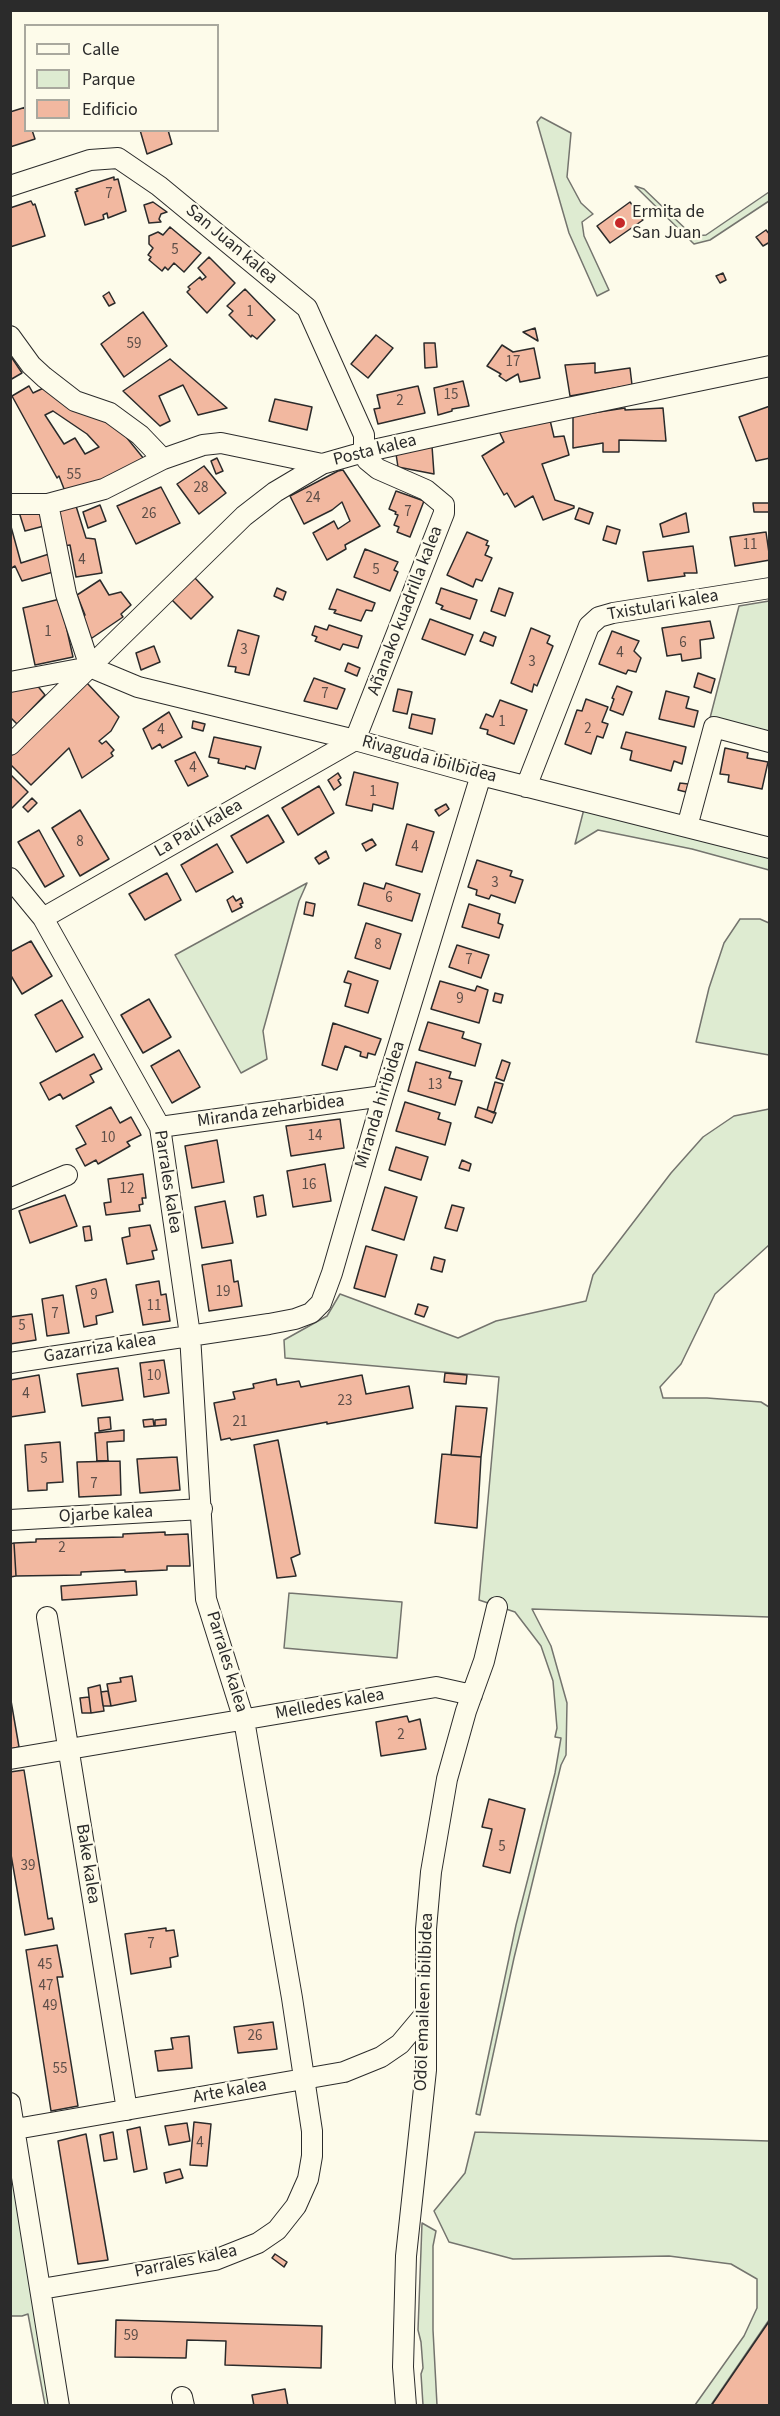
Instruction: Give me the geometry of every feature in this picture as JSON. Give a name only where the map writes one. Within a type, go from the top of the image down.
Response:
[{"type":"street","name":"San Juan kalea","points":[[10,186],[90,160],[118,158],[159,186],[307,308],[364,435],[364,452]]},
{"type":"street","points":[[10,336],[31,365],[44,377],[75,401],[110,413],[140,435],[163,459]]},
{"type":"street","name":"Posta kalea","points":[[10,745],[244,516],[275,492],[322,464],[364,452],[770,366]]},
{"type":"street","points":[[10,504],[48,504],[104,489],[163,459],[203,445],[221,443],[322,464]]},
{"type":"street","name":"Añanako kuadrilla kalea","points":[[355,740],[444,513],[444,505],[438,498],[426,490],[378,469],[367,460],[364,452]]},
{"type":"street","points":[[287,456],[292,465],[294,481]]},
{"type":"street","points":[[10,681],[90,667],[66,594],[48,504]]},
{"type":"street","name":"Txistulari kalea","points":[[526,787],[589,626],[599,617],[770,588]]},
{"type":"street","name":"Rivaguda ibilbidea","points":[[90,667],[138,687],[355,740],[526,787],[770,848]]},
{"type":"street","points":[[687,827],[714,727],[770,742]]},
{"type":"street","name":"La Paúl kalea","points":[[43,918],[355,740]]},
{"type":"street","name":"Miranda hiribidea","points":[[190,1335],[295,1319],[311,1313],[321,1303],[332,1273],[383,1096],[481,775]]},
{"type":"street","name":"Parrales kalea","points":[[10,878],[43,918],[160,1127],[190,1335],[206,1599],[244,1720],[268,1849],[312,2131],[312,2156],[308,2179],[296,2205],[276,2230],[241,2251],[215,2260],[40,2289]]},
{"type":"street","name":"Miranda zeharbidea","points":[[160,1127],[383,1096]]},
{"type":"street","points":[[10,1199],[67,1175]]},
{"type":"street","name":"Gazarriza kalea","points":[[10,1363],[190,1335]]},
{"type":"street","name":"Ojarbe kalea","points":[[10,1520],[202,1509]]},
{"type":"street","name":"Odol emaileen ibilbidea","points":[[406,2406],[403,2367],[406,2256],[426,2070],[426,1929],[431,1872],[447,1779],[484,1661],[497,1607]]},
{"type":"street","name":"Bake kalea","points":[[47,1617],[127,2110]]},
{"type":"street","name":"Melledes kalea","points":[[10,1760],[436,1687],[472,1695]]},
{"type":"street","name":"Arte kalea","points":[[13,2130],[344,2072],[381,2057],[400,2044],[426,2013]]},
{"type":"street","points":[[10,2103],[59,2406]]},
{"type":"green space","points":[[541,117],[571,133],[567,177],[581,203],[593,214],[582,222],[584,236],[609,290],[597,296],[569,233],[537,122]]},
{"type":"green space","points":[[635,186],[644,189],[693,236],[706,235],[769,192],[769,201],[710,240],[694,244]]},
{"type":"green space","points":[[769,601],[769,733],[710,718],[739,606]]},
{"type":"green space","points":[[584,809],[769,855],[769,870],[692,849],[598,830],[575,844]]},
{"type":"green space","points":[[307,883],[299,901],[263,1031],[267,1059],[241,1073],[175,955]]},
{"type":"green space","points":[[740,919],[760,919],[769,923],[769,1055],[696,1042],[709,988],[724,943]]},
{"type":"green space","points":[[769,1109],[769,1245],[715,1294],[681,1364],[660,1387],[663,1398],[761,1402],[769,1407],[769,1617],[532,1609],[551,1646],[567,1703],[566,1755],[561,1765],[514,1958],[480,2115],[476,2114],[516,1925],[555,1773],[561,1738],[555,1737],[557,1728],[553,1681],[541,1646],[515,1612],[479,1600],[499,1377],[285,1358],[284,1340],[327,1316],[340,1294],[458,1338],[496,1321],[586,1301],[593,1275],[671,1173],[703,1137],[734,1116]]},
{"type":"green space","points":[[289,1593],[402,1602],[397,1658],[284,1648]]},
{"type":"green space","points":[[475,2132],[769,2141],[769,2320],[711,2405],[695,2405],[744,2336],[757,2308],[757,2279],[731,2264],[669,2256],[513,2259],[449,2242],[434,2211],[465,2173]]},
{"type":"green space","points":[[10,2175],[15,2182],[50,2405],[45,2405],[28,2314],[11,2316]]},
{"type":"green space","points":[[422,2223],[436,2231],[433,2246],[433,2330],[437,2405],[423,2405],[421,2374],[423,2368],[418,2330]]},
{"type":"building","points":[[24,108],[24,132],[33,132],[35,139],[10,147],[10,112]]},
{"type":"building","points":[[141,132],[169,132],[172,144],[147,154]]},
{"type":"building","points":[[114,177],[114,180],[118,179],[126,211],[108,218],[107,213],[103,215],[104,219],[85,225],[76,189]]},
{"type":"building","points":[[31,201],[33,205],[35,204],[45,236],[10,247],[10,208]]},
{"type":"building","points":[[153,202],[167,212],[161,214],[159,219],[161,222],[149,223],[144,205]]},
{"type":"building","name":"Ermita de San Juan","points":[[630,202],[643,220],[610,243],[597,226]]},
{"type":"building","points":[[170,227],[201,253],[184,272],[174,263],[168,270],[165,267],[162,271],[149,260],[151,257],[148,255],[153,248],[149,244],[149,236],[158,232],[163,235]]},
{"type":"building","points":[[766,230],[770,235],[770,242],[763,246],[756,237]]},
{"type":"building","points":[[209,257],[235,283],[207,313],[187,292],[190,289],[188,287],[200,277],[202,280],[206,277],[198,268]]},
{"type":"building","points":[[723,273],[726,280],[720,283],[716,276]]},
{"type":"building","points":[[245,289],[275,320],[257,339],[252,335],[251,337],[229,315],[233,311],[227,306]]},
{"type":"building","points":[[109,292],[115,303],[109,306],[103,296]]},
{"type":"building","points":[[143,312],[167,346],[124,377],[101,344]]},
{"type":"building","points":[[535,328],[538,341],[523,332]]},
{"type":"building","points":[[376,335],[393,348],[368,378],[351,364]]},
{"type":"building","points":[[424,343],[435,343],[437,367],[425,368]]},
{"type":"building","points":[[502,345],[513,352],[534,348],[540,378],[520,382],[518,374],[506,381],[499,376],[501,374],[487,366]]},
{"type":"building","points":[[10,355],[22,373],[10,380]]},
{"type":"building","points":[[170,359],[227,408],[198,415],[183,385],[159,396],[170,421],[160,426],[123,391]]},
{"type":"building","points":[[595,363],[595,373],[630,368],[632,385],[570,396],[565,365]]},
{"type":"building","points":[[463,381],[469,406],[452,409],[452,411],[438,415],[434,388]]},
{"type":"building","points":[[52,384],[104,415],[128,436],[127,438],[144,459],[99,482],[66,494],[59,476],[57,478],[12,396],[29,386],[33,393]],"holes":[[[53,411],[87,434],[99,447],[85,454],[75,438],[64,444],[45,415]]]},
{"type":"building","points":[[418,386],[425,413],[378,424],[374,409],[380,408],[377,395]]},
{"type":"building","points":[[275,399],[312,407],[307,430],[269,421]]},
{"type":"building","points":[[770,406],[770,458],[756,461],[739,417]]},
{"type":"building","points":[[625,408],[625,410],[663,408],[666,441],[619,440],[619,452],[603,452],[603,443],[573,448],[573,416]]},
{"type":"building","points":[[550,420],[554,437],[564,436],[569,455],[542,464],[555,500],[574,506],[574,508],[543,520],[533,496],[515,507],[507,493],[504,495],[482,456],[504,442],[499,431]]},
{"type":"building","points":[[432,446],[434,474],[398,467],[396,454]]},
{"type":"building","points":[[217,458],[223,471],[216,474],[211,461]]},
{"type":"building","points":[[204,466],[226,493],[199,514],[177,484]]},
{"type":"building","points":[[343,470],[380,526],[345,545],[346,549],[327,560],[313,533],[334,521],[338,529],[350,521],[342,502],[332,510],[304,524],[290,496]]},
{"type":"building","points":[[161,487],[180,523],[136,544],[117,506]]},
{"type":"building","points":[[396,491],[424,501],[410,537],[397,532],[399,527],[394,525],[398,515],[389,509]]},
{"type":"building","points":[[753,503],[769,503],[769,512],[754,512]]},
{"type":"building","points":[[100,505],[106,521],[88,528],[83,512]]},
{"type":"building","points":[[76,506],[86,538],[95,539],[102,573],[76,577],[70,545],[64,546],[56,511]]},
{"type":"building","points":[[579,508],[593,513],[589,524],[575,519]]},
{"type":"building","points":[[40,509],[44,526],[25,531],[19,512]]},
{"type":"building","points":[[686,513],[689,532],[663,537],[660,524]]},
{"type":"building","points":[[10,523],[21,563],[49,554],[53,572],[22,581],[15,566],[10,569]]},
{"type":"building","points":[[607,526],[620,530],[616,544],[603,540]]},
{"type":"building","points":[[467,532],[488,541],[486,545],[489,546],[485,555],[492,558],[482,581],[476,579],[473,587],[447,575]]},
{"type":"building","points":[[766,532],[770,560],[735,566],[730,537]]},
{"type":"building","points":[[693,546],[697,573],[684,573],[685,576],[648,581],[643,552]]},
{"type":"building","points":[[365,549],[398,562],[394,570],[398,572],[390,591],[354,577]]},
{"type":"building","points":[[194,577],[213,597],[191,619],[171,599]]},
{"type":"building","points":[[100,580],[109,595],[121,592],[131,605],[121,614],[123,617],[92,638],[85,633],[81,619],[85,615],[77,595]]},
{"type":"building","points":[[277,588],[286,592],[283,600],[274,596]]},
{"type":"building","points":[[441,588],[477,600],[470,619],[441,609],[443,606],[436,603]]},
{"type":"building","points":[[499,588],[513,593],[505,616],[491,611]]},
{"type":"building","points":[[337,589],[375,603],[372,611],[366,610],[361,621],[334,613],[336,610],[329,609]]},
{"type":"building","points":[[60,599],[73,657],[35,665],[23,608]]},
{"type":"building","points":[[430,619],[473,635],[465,655],[422,639]]},
{"type":"building","points":[[710,621],[714,638],[700,640],[701,658],[682,661],[681,654],[667,656],[662,628]]},
{"type":"building","points":[[329,625],[362,636],[358,648],[343,644],[340,650],[315,641],[317,637],[312,635],[315,626],[327,630]]},
{"type":"building","points":[[531,628],[550,636],[547,643],[553,646],[537,686],[534,684],[532,692],[511,683]]},
{"type":"building","points":[[238,630],[259,636],[249,675],[235,672],[236,667],[228,666]]},
{"type":"building","points":[[612,631],[639,641],[634,651],[641,658],[636,672],[628,670],[626,674],[599,664]]},
{"type":"building","points":[[484,632],[496,637],[493,646],[480,641]]},
{"type":"building","points":[[154,646],[160,662],[141,670],[136,653]]},
{"type":"building","points":[[348,663],[360,668],[357,676],[345,671]]},
{"type":"building","points":[[698,673],[715,679],[711,693],[694,687]]},
{"type":"building","points":[[314,678],[345,689],[337,709],[304,701]]},
{"type":"building","points":[[86,682],[119,717],[111,731],[99,741],[102,744],[106,741],[114,750],[111,753],[113,756],[82,778],[69,748],[31,785],[10,764],[10,754]]},
{"type":"building","points":[[36,684],[45,695],[17,724],[10,717],[10,690]]},
{"type":"building","points":[[617,686],[632,692],[623,715],[610,710]]},
{"type":"building","points":[[398,689],[412,692],[407,714],[393,711]]},
{"type":"building","points":[[666,691],[689,697],[686,708],[698,711],[694,727],[659,719]]},
{"type":"building","points":[[586,699],[608,707],[602,722],[608,724],[603,738],[597,736],[591,754],[565,744],[577,710],[582,711]]},
{"type":"building","points":[[500,700],[527,710],[514,744],[487,734],[488,730],[480,728],[486,714],[493,717]]},
{"type":"building","points":[[169,712],[182,737],[162,748],[160,744],[152,749],[143,729]]},
{"type":"building","points":[[412,714],[435,719],[432,734],[409,728]]},
{"type":"building","points":[[193,721],[205,724],[203,731],[192,728]]},
{"type":"building","points":[[626,732],[686,747],[682,764],[674,761],[671,771],[630,760],[632,751],[621,748]]},
{"type":"building","points":[[214,737],[261,747],[255,769],[218,763],[219,759],[209,757]]},
{"type":"building","points":[[725,748],[748,753],[747,758],[768,762],[762,789],[728,782],[729,775],[720,774]]},
{"type":"building","points":[[195,752],[208,776],[188,786],[175,761]]},
{"type":"building","points":[[354,772],[398,783],[393,809],[373,804],[372,811],[346,805]]},
{"type":"building","points":[[338,773],[341,785],[334,790],[328,780]]},
{"type":"building","points":[[10,774],[28,792],[12,808],[10,807]]},
{"type":"building","points":[[680,783],[688,784],[686,792],[678,790]]},
{"type":"building","points":[[319,786],[334,813],[298,835],[282,808]]},
{"type":"building","points":[[32,798],[37,803],[28,812],[23,807]]},
{"type":"building","points":[[446,804],[449,809],[439,816],[435,810]]},
{"type":"building","points":[[80,810],[109,859],[80,876],[52,828]]},
{"type":"building","points":[[268,815],[284,842],[247,863],[231,836]]},
{"type":"building","points":[[407,824],[434,832],[422,872],[396,865]]},
{"type":"building","points":[[39,830],[64,876],[45,887],[18,842]]},
{"type":"building","points":[[372,839],[376,845],[366,851],[362,844]]},
{"type":"building","points":[[217,844],[233,872],[196,892],[181,865]]},
{"type":"building","points":[[326,851],[329,858],[319,864],[315,858]]},
{"type":"building","points":[[477,860],[512,871],[510,876],[523,880],[515,903],[491,895],[489,899],[476,895],[477,890],[468,887]]},
{"type":"building","points":[[167,873],[181,900],[145,920],[129,894]]},
{"type":"building","points":[[364,883],[384,889],[386,883],[420,894],[412,921],[358,905]]},
{"type":"building","points":[[233,896],[236,901],[241,898],[243,903],[240,904],[242,907],[232,912],[227,900]]},
{"type":"building","points":[[306,902],[315,904],[313,916],[304,914]]},
{"type":"building","points":[[469,904],[500,914],[498,923],[503,925],[499,938],[462,927]]},
{"type":"building","points":[[366,923],[401,934],[390,969],[355,958]]},
{"type":"building","points":[[31,941],[52,976],[22,994],[10,974],[10,952]]},
{"type":"building","points":[[457,945],[489,955],[481,978],[449,967]]},
{"type":"building","points":[[348,971],[378,981],[368,1013],[345,1006],[351,984],[344,982]]},
{"type":"building","points":[[440,981],[475,991],[477,986],[488,990],[479,1023],[431,1009]]},
{"type":"building","points":[[495,993],[503,995],[501,1003],[493,1001]]},
{"type":"building","points":[[149,999],[171,1037],[143,1053],[121,1015]]},
{"type":"building","points":[[62,1000],[83,1037],[56,1052],[35,1015]]},
{"type":"building","points":[[428,1022],[464,1032],[462,1038],[481,1044],[475,1066],[419,1050]]},
{"type":"building","points":[[333,1023],[381,1039],[375,1055],[368,1053],[367,1058],[360,1056],[361,1052],[345,1046],[337,1070],[322,1065]]},
{"type":"building","points":[[179,1050],[200,1087],[172,1103],[151,1066]]},
{"type":"building","points":[[94,1054],[102,1069],[90,1075],[94,1082],[63,1099],[60,1094],[49,1100],[40,1083]]},
{"type":"building","points":[[502,1060],[510,1063],[504,1081],[496,1078]]},
{"type":"building","points":[[416,1062],[451,1072],[449,1078],[462,1081],[455,1105],[408,1091]]},
{"type":"building","points":[[495,1082],[503,1084],[494,1113],[487,1110]]},
{"type":"building","points":[[405,1102],[440,1113],[438,1119],[451,1123],[445,1145],[396,1131]]},
{"type":"building","points":[[111,1107],[120,1123],[131,1117],[141,1135],[127,1142],[130,1146],[98,1164],[96,1160],[85,1166],[76,1149],[86,1144],[76,1126]]},
{"type":"building","points":[[478,1107],[496,1113],[492,1123],[475,1117]]},
{"type":"building","points":[[340,1119],[344,1148],[291,1156],[286,1126]]},
{"type":"building","points":[[217,1140],[224,1182],[192,1188],[185,1146]]},
{"type":"building","points":[[396,1147],[428,1157],[421,1180],[389,1170]]},
{"type":"building","points":[[462,1160],[471,1164],[469,1171],[459,1168]]},
{"type":"building","points":[[325,1164],[331,1201],[293,1207],[287,1171]]},
{"type":"building","points":[[143,1174],[146,1198],[142,1198],[143,1204],[139,1205],[140,1211],[106,1215],[104,1203],[111,1202],[108,1179]]},
{"type":"building","points":[[385,1187],[417,1197],[404,1240],[372,1230]]},
{"type":"building","points":[[65,1195],[77,1226],[30,1243],[19,1211]]},
{"type":"building","points":[[263,1195],[266,1215],[257,1217],[254,1197]]},
{"type":"building","points":[[225,1201],[233,1243],[202,1248],[195,1207]]},
{"type":"building","points":[[452,1205],[464,1208],[457,1231],[445,1228]]},
{"type":"building","points":[[150,1225],[157,1250],[152,1251],[154,1259],[127,1264],[122,1238],[130,1236],[129,1228]]},
{"type":"building","points":[[90,1226],[92,1240],[85,1241],[83,1227]]},
{"type":"building","points":[[366,1246],[397,1255],[385,1297],[354,1288]]},
{"type":"building","points":[[434,1257],[445,1260],[442,1272],[431,1269]]},
{"type":"building","points":[[231,1260],[234,1282],[238,1281],[242,1306],[209,1311],[202,1265]]},
{"type":"building","points":[[106,1279],[113,1312],[96,1316],[97,1324],[84,1327],[76,1286]]},
{"type":"building","points":[[159,1281],[161,1295],[166,1294],[170,1321],[143,1325],[136,1285]]},
{"type":"building","points":[[63,1295],[69,1333],[47,1336],[42,1299]]},
{"type":"building","points":[[418,1304],[428,1307],[424,1317],[415,1314]]},
{"type":"building","points":[[32,1314],[36,1340],[10,1344],[10,1317]]},
{"type":"building","points":[[164,1360],[169,1393],[144,1397],[140,1363]]},
{"type":"building","points":[[118,1368],[123,1400],[82,1406],[77,1374]]},
{"type":"building","points":[[445,1373],[467,1375],[466,1384],[444,1382]]},
{"type":"building","points":[[39,1375],[45,1412],[10,1417],[10,1380]]},
{"type":"building","points":[[362,1375],[366,1394],[409,1386],[413,1408],[221,1440],[214,1403],[235,1399],[233,1392],[254,1388],[253,1384],[276,1379],[277,1385],[299,1381],[301,1387]]},
{"type":"building","points":[[456,1406],[487,1408],[481,1457],[451,1455]]},
{"type":"building","points":[[110,1417],[111,1429],[99,1431],[98,1418]]},
{"type":"building","points":[[153,1419],[154,1426],[144,1427],[143,1420]]},
{"type":"building","points":[[166,1419],[166,1425],[155,1426],[155,1420]]},
{"type":"building","points":[[124,1430],[124,1441],[107,1442],[108,1461],[97,1461],[95,1433]]},
{"type":"building","points":[[278,1440],[300,1554],[291,1558],[296,1576],[277,1578],[254,1445]]},
{"type":"building","points":[[60,1442],[63,1482],[47,1483],[47,1490],[28,1491],[25,1445]]},
{"type":"building","points":[[442,1454],[481,1457],[477,1528],[435,1523]]},
{"type":"building","points":[[177,1457],[180,1490],[140,1493],[137,1459]]},
{"type":"building","points":[[120,1461],[121,1495],[79,1497],[77,1462]]},
{"type":"building","points":[[165,1532],[165,1535],[188,1534],[190,1566],[167,1566],[167,1570],[81,1572],[81,1575],[16,1576],[14,1543],[36,1542],[36,1539],[123,1537],[123,1534]]},
{"type":"building","points":[[14,1543],[16,1576],[10,1577],[10,1544]]},
{"type":"building","points":[[136,1581],[137,1595],[62,1600],[61,1586]]},
{"type":"building","points":[[132,1676],[136,1701],[111,1706],[107,1684],[121,1682],[120,1678]]},
{"type":"building","points":[[100,1685],[104,1711],[91,1713],[88,1688]]},
{"type":"building","points":[[108,1691],[111,1706],[103,1706],[101,1692]]},
{"type":"building","points":[[10,1695],[19,1747],[10,1749]]},
{"type":"building","points":[[89,1697],[91,1713],[82,1713],[80,1698]]},
{"type":"building","points":[[407,1716],[409,1722],[420,1719],[426,1749],[381,1756],[376,1722]]},
{"type":"building","points":[[24,1770],[48,1919],[52,1918],[54,1929],[25,1935],[10,1849],[10,1772]]},
{"type":"building","points":[[489,1799],[525,1809],[510,1873],[483,1866],[492,1829],[482,1827]]},
{"type":"building","points":[[166,1928],[166,1931],[174,1930],[178,1956],[170,1958],[171,1967],[131,1974],[125,1934]]},
{"type":"building","points":[[57,1945],[63,1977],[57,1977],[78,2106],[51,2111],[26,1950]]},
{"type":"building","points":[[273,2022],[277,2049],[238,2053],[234,2027]]},
{"type":"building","points":[[189,2036],[192,2068],[158,2071],[155,2051],[173,2049],[171,2038]]},
{"type":"building","points":[[194,2122],[211,2124],[207,2166],[190,2165]]},
{"type":"building","points":[[187,2123],[190,2141],[169,2145],[165,2126]]},
{"type":"building","points":[[140,2127],[147,2169],[134,2172],[127,2130]]},
{"type":"building","points":[[113,2132],[117,2159],[104,2161],[100,2135]]},
{"type":"building","points":[[86,2134],[108,2260],[78,2264],[58,2141]]},
{"type":"building","points":[[180,2169],[183,2178],[166,2183],[164,2173]]},
{"type":"building","points":[[275,2254],[287,2262],[284,2267],[272,2258]]},
{"type":"building","points":[[116,2320],[322,2326],[321,2368],[225,2365],[226,2341],[187,2340],[186,2358],[115,2357]]},
{"type":"building","points":[[770,2320],[770,2406],[711,2406]]},
{"type":"building","points":[[285,2389],[288,2406],[254,2406],[252,2395]]},
{"type":"place","name":"Ermita de San Juan","points":[[620,223]]}]
